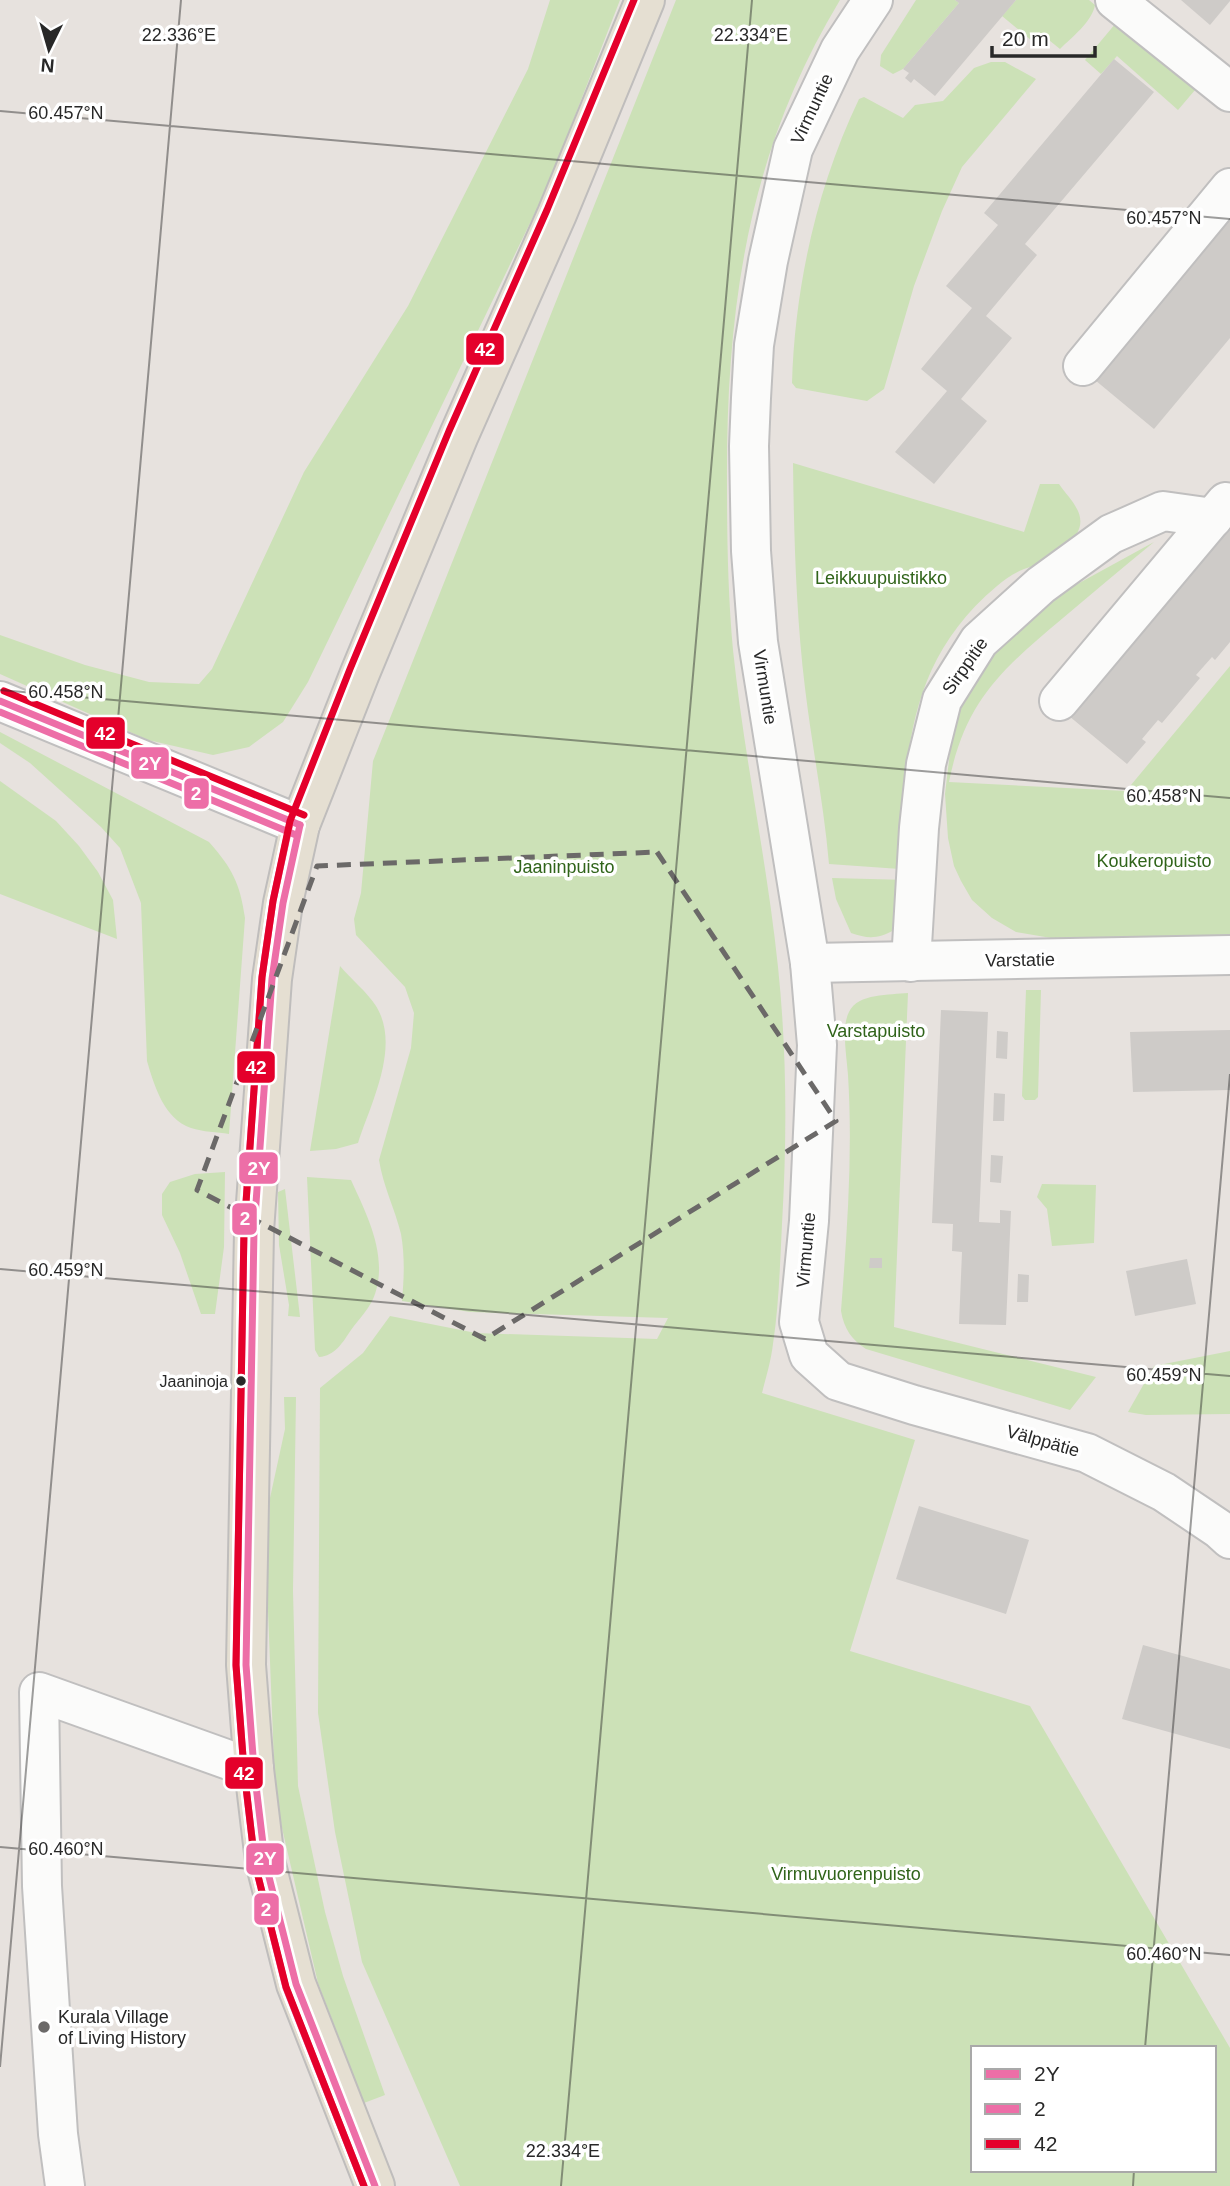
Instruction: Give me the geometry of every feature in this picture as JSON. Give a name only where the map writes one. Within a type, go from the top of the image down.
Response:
[{"type":"main road","points":[[375,2186],[296,1984],[265,1861],[254,1769],[246,1665],[254,1231],[272,979],[283,903],[300,825],[459,435],[557,215],[645,0]]},
{"type":"street","name":"Virmuntie","points":[[838,1381],[809,1355],[799,1322],[809,1221],[817,1045],[810,964],[758,642],[751,551],[748,446],[753,358],[768,261],[793,149],[840,50],[873,0]]},
{"type":"street","points":[[1115,0],[1230,92]]},
{"type":"street","points":[[1083,366],[1230,188]]},
{"type":"street","points":[[1059,701],[1222,508]]},
{"type":"street","name":"Sirppitie","points":[[911,962],[919,828],[926,764],[942,700],[979,641],[1041,586],[1111,534],[1163,511],[1222,508]]},
{"type":"street","points":[[0,701],[300,825]]},
{"type":"street","name":"Varstatie","points":[[810,964],[1230,955]]},
{"type":"street","name":"Välppätie","points":[[838,1381],[1087,1453],[1164,1492],[1230,1539]]},
{"type":"street","points":[[65,2186],[58,2134],[42,1886],[39,1692],[254,1769]]},
{"type":"highlighted area","points":[[657,852],[836,1121],[485,1339],[197,1190],[317,866]]},
{"type":"green space","points":[[550,0],[620,0],[546,190],[308,682],[283,722],[249,747],[213,755],[148,740],[0,674],[0,635],[85,665],[149,682],[199,684],[212,669],[304,472],[408,306],[528,69]]},
{"type":"green space","points":[[676,0],[840,0],[808,58],[783,116],[763,175],[748,234],[731,357],[727,486],[731,629],[773,927],[785,1063],[785,1160],[777,1314],[762,1393],[915,1440],[850,1651],[1030,1706],[1230,2048],[1230,2186],[460,2186],[362,1962],[335,1832],[318,1713],[320,1388],[363,1353],[390,1316],[476,1333],[657,1339],[668,1318],[470,1312],[402,1301],[404,1268],[401,1234],[379,1160],[411,1048],[414,1013],[405,987],[356,935],[354,919],[361,893],[373,761]]},
{"type":"green space","points":[[916,0],[955,0],[959,3],[903,69],[893,74],[880,66],[881,55]]},
{"type":"green space","points":[[1016,0],[1089,0],[1095,5],[1086,23],[1060,49],[1039,32],[1031,40],[1002,16]]},
{"type":"green space","points":[[1116,23],[1195,90],[1178,110],[1117,56],[1101,74],[1085,60]]},
{"type":"green space","points":[[991,62],[1005,62],[1036,79],[962,167],[914,286],[884,389],[867,401],[796,388],[792,383],[794,346],[803,273],[831,167],[859,99],[864,97],[903,118],[915,105],[943,101],[974,68]]},
{"type":"green space","name":"Leikkuupuistikko","points":[[793,463],[1024,532],[1040,484],[1059,484],[1079,514],[1079,528],[1064,550],[1049,561],[1020,571],[1000,583],[966,616],[943,648],[927,681],[916,716],[905,789],[900,869],[829,864],[802,660],[796,576]]},
{"type":"green space","name":"Koukeropuisto","points":[[1154,542],[1041,636],[1004,671],[976,708],[965,729],[949,782],[1126,791],[1230,666],[1230,935],[1057,939],[1016,932],[992,918],[972,900],[954,866],[948,838],[945,794],[952,735],[960,708],[988,657],[1061,593]]},
{"type":"green space","points":[[0,732],[209,842],[229,868],[241,895],[245,918],[229,1134],[182,1124],[167,1109],[153,1080],[147,1061],[141,903],[120,848],[101,827],[30,763],[0,743]]},
{"type":"green space","points":[[0,781],[56,821],[79,846],[98,872],[113,900],[117,939],[0,894]]},
{"type":"green space","points":[[832,878],[908,880],[894,930],[873,937],[851,933],[836,899]]},
{"type":"green space","points":[[340,966],[376,1006],[383,1022],[385,1056],[376,1093],[358,1143],[336,1149],[310,1151]]},
{"type":"green space","points":[[1026,990],[1041,990],[1038,1097],[1035,1100],[1025,1100],[1022,1096]]},
{"type":"green space","name":"Varstapuisto","points":[[908,993],[894,1327],[1096,1377],[1070,1410],[866,1349],[853,1338],[844,1323],[841,1311],[850,1164],[845,1026],[849,1012],[859,1001]]},
{"type":"green space","points":[[225,1172],[224,1247],[215,1314],[201,1314],[180,1253],[162,1215],[162,1194],[170,1182],[195,1174]]},
{"type":"green space","points":[[307,1177],[351,1180],[374,1236],[379,1265],[375,1294],[368,1308],[338,1348],[319,1357],[315,1350]]},
{"type":"green space","points":[[1042,1184],[1096,1185],[1094,1243],[1052,1246],[1047,1209],[1037,1197]]},
{"type":"green space","points":[[285,1189],[300,1317],[288,1316],[289,1305],[279,1245],[278,1192]]},
{"type":"green space","points":[[1230,1351],[1230,1414],[1146,1415],[1128,1412],[1154,1366]]},
{"type":"green space","points":[[284,1397],[296,1397],[293,1591],[298,1786],[325,1912],[343,1976],[385,2095],[364,2103],[318,1983],[275,1787],[267,1586],[270,1498],[285,1429]]},
{"type":"building","points":[[955,0],[1016,0],[935,96],[914,79],[911,83],[905,78],[909,73],[903,69],[959,3]]},
{"type":"building","points":[[1181,0],[1230,0],[1230,1],[1210,25]]},
{"type":"building","points":[[1114,59],[1154,92],[1025,244],[1037,255],[986,316],[1012,338],[961,399],[987,421],[934,484],[895,452],[947,391],[921,369],[972,308],[946,286],[998,225],[984,213]]},
{"type":"building","points":[[1230,220],[1230,338],[1154,429],[1095,380]]},
{"type":"building","points":[[1230,525],[1230,642],[1215,660],[1212,657],[1196,675],[1200,678],[1162,723],[1158,720],[1142,739],[1146,742],[1127,764],[1069,716]]},
{"type":"building","points":[[941,1010],[988,1012],[979,1222],[1000,1223],[1000,1210],[1011,1211],[1006,1325],[959,1324],[962,1252],[952,1251],[953,1224],[932,1223]]},
{"type":"building","points":[[1230,1030],[1230,1090],[1133,1092],[1130,1032]]},
{"type":"building","points":[[997,1031],[1008,1032],[1007,1059],[996,1058]]},
{"type":"building","points":[[994,1093],[1005,1094],[1004,1121],[993,1121]]},
{"type":"building","points":[[991,1155],[1003,1156],[1001,1183],[990,1182]]},
{"type":"building","points":[[870,1258],[882,1258],[882,1268],[869,1268]]},
{"type":"building","points":[[1187,1259],[1196,1304],[1135,1316],[1126,1271]]},
{"type":"building","points":[[1018,1274],[1029,1275],[1028,1302],[1017,1302]]},
{"type":"building","points":[[919,1506],[1029,1540],[1006,1614],[896,1579]]},
{"type":"building","points":[[1143,1645],[1230,1669],[1230,1749],[1122,1719]]},
{"type":"transit line","name":"42","points":[[364,2186],[286,1987],[255,1864],[244,1770],[236,1665],[244,1231],[262,977],[273,901],[290,821],[449,431],[547,210],[634,0]]},
{"type":"transit line","name":"42","points":[[4,691],[304,815]]},
{"type":"transit line","name":"2Y","points":[[0,701],[300,825]]},
{"type":"transit line","name":"2","points":[[0,712],[296,835]]},
{"type":"transit line","name":"2","points":[[290,823],[273,901],[262,977],[244,1230],[236,1666],[255,1864],[286,1988],[364,2186]]},
{"type":"transit line","name":"2Y","points":[[300,825],[283,903],[272,979],[254,1231],[246,1665],[265,1861],[296,1984],[375,2186]]},
{"type":"place","name":"Jaaninoja","points":[[241,1381]]},
{"type":"place","name":"Kurala Village of Living History","points":[[44,2027]]},
{"type":"park label","name":"Jaaninpuisto","points":[[564,867]]},
{"type":"park label","name":"Virmuvuorenpuisto","points":[[846,1874]]}]
